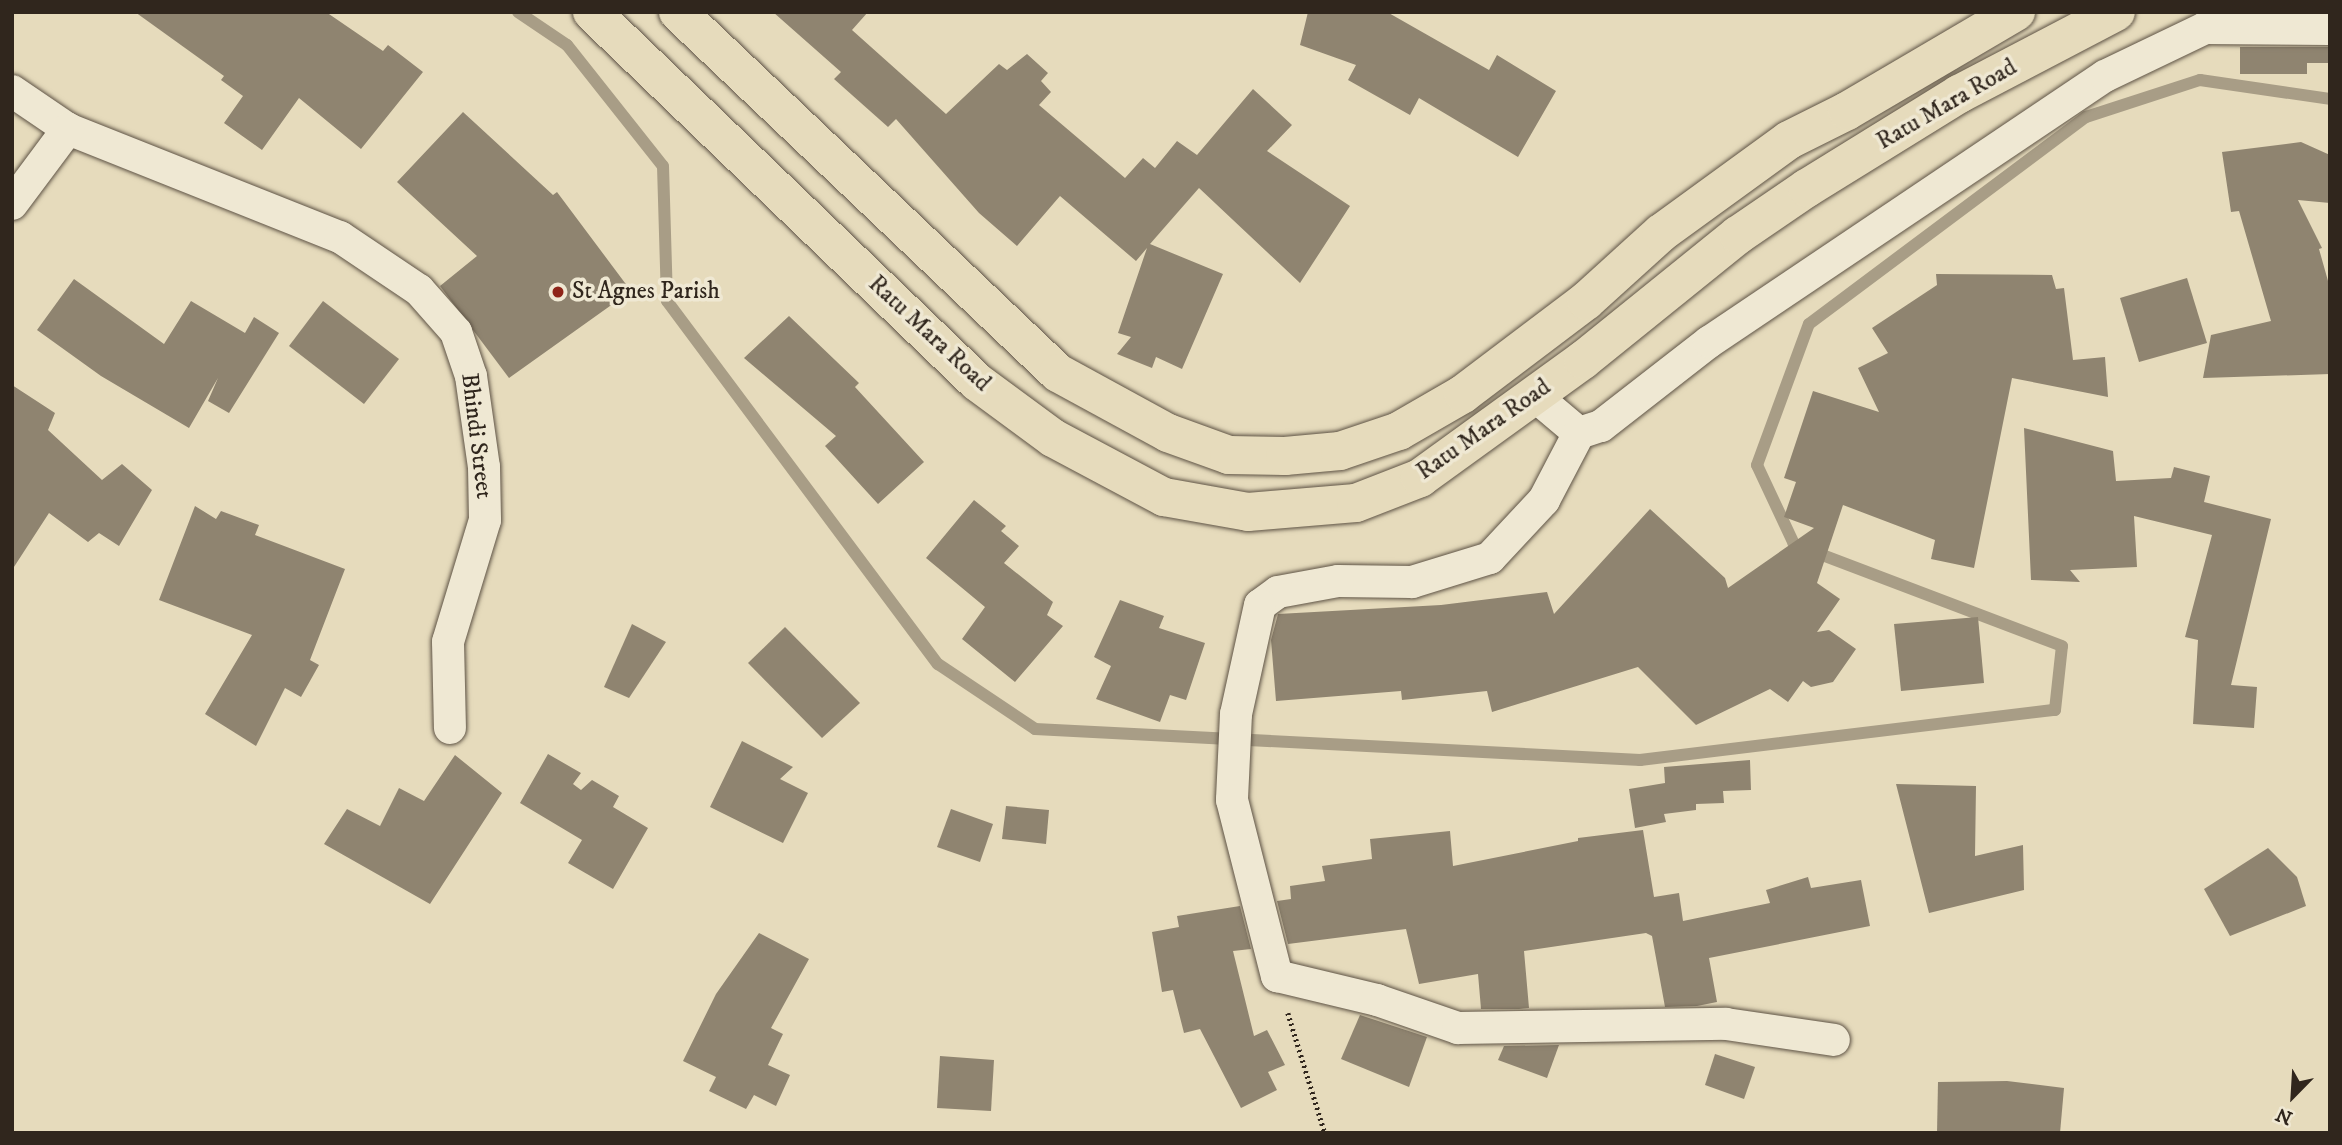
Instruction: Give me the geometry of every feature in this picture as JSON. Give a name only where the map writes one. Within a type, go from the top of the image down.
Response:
[{"type":"highway","name":"Ratu Mara Road","points":[[592,12],[976,382],[1053,438],[1164,498],[1248,512],[1356,503],[1420,478],[1535,396],[1738,235],[1807,188],[1959,94],[2116,12]]},
{"type":"highway","name":"Ratu Mara Road","points":[[677,12],[1058,373],[1168,433],[1229,455],[1285,456],[1340,451],[1376,439],[1463,394],[1586,301],[1661,233],[1789,140],[1847,111],[2016,12]]},
{"type":"street","points":[[1834,1040],[1726,1024],[1458,1028],[1377,1000],[1277,976],[1232,800],[1236,714],[1260,605],[1278,592],[1338,581],[1412,582],[1490,558],[1544,500],[1579,433],[1601,426],[1720,335],[2105,76],[2205,28],[2330,29]]},
{"type":"street","name":"Bhindi Street","points":[[12,91],[68,129],[340,237],[419,290],[456,332],[471,376],[484,467],[485,520],[448,642],[450,728]]},
{"type":"street","points":[[12,204],[68,129]]},
{"type":"street","points":[[1535,396],[1579,433]]},
{"type":"path","points":[[1277,976],[1325,1133]]},
{"type":"building","points":[[135,12],[326,12],[383,51],[388,45],[423,72],[361,149],[299,98],[262,150],[224,123],[243,96],[221,80],[224,76]]},
{"type":"building","points":[[773,12],[868,12],[852,30],[946,114],[999,64],[1007,70],[1027,54],[1048,73],[1041,81],[1051,92],[1039,105],[1125,178],[1143,158],[1155,168],[1177,141],[1197,155],[1253,89],[1292,125],[1267,151],[1350,206],[1300,283],[1199,188],[1150,244],[1223,274],[1182,369],[1156,357],[1152,368],[1117,354],[1131,337],[1118,333],[1147,248],[1136,261],[1060,196],[1017,246],[979,213],[896,119],[888,127],[834,79],[841,72]]},
{"type":"building","points":[[1308,12],[1387,12],[1489,70],[1497,55],[1556,91],[1518,157],[1419,98],[1410,115],[1348,80],[1356,65],[1300,45]]},
{"type":"building","points":[[2240,47],[2330,47],[2330,63],[2307,63],[2307,74],[2240,74]]},
{"type":"building","points":[[463,112],[553,195],[557,192],[631,291],[509,378],[440,286],[477,256],[397,182]]},
{"type":"building","points":[[2301,142],[2330,155],[2330,203],[2298,200],[2322,248],[2319,249],[2330,288],[2330,374],[2203,378],[2211,335],[2271,321],[2239,211],[2231,212],[2222,152]]},
{"type":"building","points":[[1936,274],[2052,275],[2056,289],[2064,288],[2073,360],[2105,357],[2108,397],[2012,378],[1974,568],[1931,559],[1935,540],[1843,505],[1817,583],[1840,599],[1817,632],[1829,630],[1856,649],[1833,682],[1811,687],[1803,681],[1788,702],[1770,689],[1696,725],[1638,667],[1492,712],[1487,691],[1402,700],[1401,691],[1276,701],[1271,640],[1278,614],[1441,605],[1547,592],[1554,614],[1650,509],[1725,578],[1728,588],[1814,528],[1784,517],[1796,482],[1784,478],[1813,391],[1879,412],[1858,368],[1888,353],[1872,328],[1937,285]]},
{"type":"building","points":[[2187,278],[2207,343],[2139,362],[2120,298]]},
{"type":"building","points":[[74,279],[164,344],[191,301],[245,333],[254,317],[279,333],[229,413],[208,401],[218,378],[189,428],[101,376],[37,330]]},
{"type":"building","points":[[323,301],[399,359],[364,404],[289,346]]},
{"type":"building","points":[[789,316],[859,383],[855,387],[924,462],[878,504],[825,446],[836,436],[744,358]]},
{"type":"building","points":[[12,385],[55,413],[48,430],[102,480],[122,464],[152,490],[119,546],[99,533],[88,542],[49,513],[12,570]]},
{"type":"building","points":[[2024,428],[2113,451],[2116,481],[2171,478],[2174,467],[2210,476],[2204,502],[2271,519],[2231,685],[2257,687],[2254,728],[2193,724],[2198,640],[2185,637],[2212,535],[2134,516],[2137,567],[2070,570],[2080,582],[2031,580]]},
{"type":"building","points":[[974,500],[1006,526],[1001,531],[1019,546],[1004,563],[1053,602],[1047,615],[1063,626],[1015,682],[962,639],[985,607],[926,558]]},
{"type":"building","points":[[195,506],[216,519],[221,511],[259,525],[255,535],[345,569],[310,660],[319,665],[301,697],[285,688],[256,746],[205,714],[252,635],[159,600]]},
{"type":"building","points":[[1120,600],[1164,616],[1159,628],[1205,643],[1186,700],[1170,695],[1160,722],[1096,699],[1111,666],[1094,657]]},
{"type":"building","points":[[1978,617],[1984,683],[1901,691],[1894,624]]},
{"type":"building","points":[[632,624],[666,642],[629,698],[604,687]]},
{"type":"building","points":[[785,627],[860,703],[822,738],[748,663]]},
{"type":"building","points":[[742,741],[793,767],[780,779],[808,793],[783,843],[710,807]]},
{"type":"building","points":[[548,754],[581,773],[573,784],[581,790],[592,780],[619,796],[613,807],[648,828],[613,889],[568,863],[582,840],[520,803]]},
{"type":"building","points":[[455,755],[502,793],[430,904],[324,844],[347,809],[380,826],[399,788],[424,801]]},
{"type":"building","points":[[1750,760],[1751,790],[1723,791],[1724,803],[1696,804],[1696,810],[1664,814],[1666,822],[1635,828],[1629,789],[1665,783],[1664,767]]},
{"type":"building","points":[[1896,784],[1976,786],[1975,856],[2023,845],[2024,890],[1929,913]]},
{"type":"building","points":[[1006,806],[1049,810],[1046,844],[1002,839]]},
{"type":"building","points":[[951,809],[993,824],[980,862],[937,847]]},
{"type":"building","points":[[1643,830],[1654,897],[1679,893],[1683,921],[1770,903],[1766,890],[1808,877],[1811,888],[1861,880],[1870,926],[1709,958],[1717,1002],[1665,1007],[1652,936],[1646,933],[1524,951],[1529,1008],[1519,1009],[1481,1009],[1478,974],[1419,984],[1406,929],[1288,944],[1277,901],[1291,899],[1290,886],[1325,881],[1322,866],[1372,859],[1370,839],[1450,831],[1453,866],[1578,841],[1578,838]]},
{"type":"building","points":[[2268,848],[2297,877],[2306,906],[2230,936],[2204,889]]},
{"type":"building","points":[[1240,906],[1251,949],[1233,951],[1254,1036],[1267,1030],[1285,1065],[1268,1072],[1277,1090],[1241,1108],[1200,1029],[1184,1033],[1173,990],[1162,992],[1152,932],[1179,927],[1177,916]]},
{"type":"building","points":[[759,933],[809,959],[771,1028],[783,1034],[768,1065],[790,1075],[776,1106],[754,1095],[746,1109],[709,1091],[716,1077],[683,1061],[716,994]]},
{"type":"building","points":[[1360,1015],[1427,1037],[1409,1087],[1341,1059]]},
{"type":"building","points":[[1559,1045],[1547,1078],[1498,1060],[1504,1046]]},
{"type":"building","points":[[1715,1054],[1755,1067],[1744,1099],[1705,1085]]},
{"type":"building","points":[[940,1056],[994,1060],[991,1111],[937,1108]]},
{"type":"building","points":[[2007,1081],[2064,1088],[2060,1133],[1937,1133],[1938,1082]]},
{"type":"waterway","points":[[518,12],[567,45],[663,166],[667,301],[938,664],[1035,729],[1640,760],[2055,710],[2062,646],[1794,544],[1757,465],[1809,324],[2086,117],[2200,80],[2330,99]]},
{"type":"place","name":"St Agnes Parish","points":[[558,292]]}]
